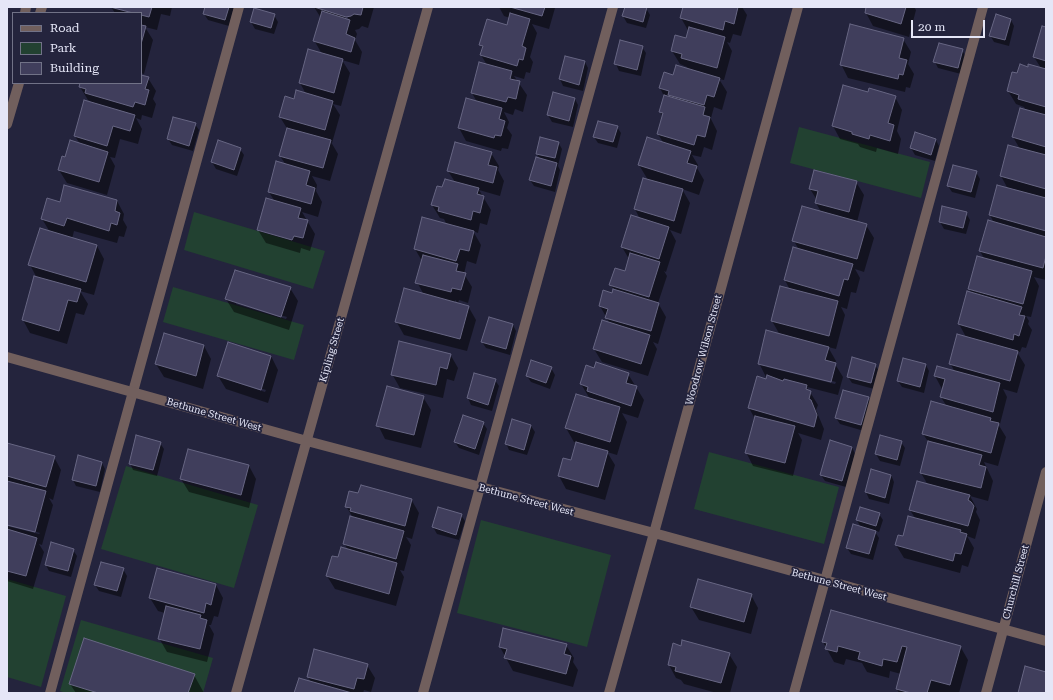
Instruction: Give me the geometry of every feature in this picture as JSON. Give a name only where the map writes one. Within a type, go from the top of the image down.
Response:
[{"type":"street","points":[[50,693],[238,7]]},
{"type":"street","name":"Kipling Street","points":[[236,693],[428,7]]},
{"type":"street","points":[[423,693],[613,7]]},
{"type":"street","name":"Woodrow Wilson Street","points":[[609,693],[798,7]]},
{"type":"street","points":[[794,693],[983,7]]},
{"type":"street","points":[[13,104],[16,84]]},
{"type":"street","points":[[7,124],[19,84]]},
{"type":"street","name":"Bethune Street West","points":[[7,357],[307,441],[654,533],[1046,641]]},
{"type":"street","name":"Churchill Street","points":[[986,693],[1046,472]]},
{"type":"green space","points":[[799,127],[930,162],[921,198],[790,163]]},
{"type":"green space","points":[[194,212],[325,251],[313,289],[184,250]]},
{"type":"green space","points":[[173,287],[304,325],[294,360],[163,322]]},
{"type":"green space","points":[[709,452],[839,487],[824,544],[694,509]]},
{"type":"green space","points":[[126,466],[258,505],[234,588],[101,549]]},
{"type":"green space","points":[[481,520],[611,555],[587,647],[457,613]]},
{"type":"green space","points":[[7,579],[66,596],[41,687],[7,677]]},
{"type":"green space","points":[[81,620],[213,658],[203,693],[66,693],[60,691]]},
{"type":"building","points":[[110,7],[152,7],[149,17],[142,15],[142,12],[129,12]]},
{"type":"building","points":[[205,7],[229,7],[225,20],[203,14]]},
{"type":"building","points":[[314,7],[363,7],[361,15],[354,14],[346,17]]},
{"type":"building","points":[[510,7],[545,7],[542,16]]},
{"type":"building","points":[[625,7],[647,7],[643,22],[622,16]]},
{"type":"building","points":[[683,7],[738,7],[734,24],[725,21],[723,30],[680,18]]},
{"type":"building","points":[[866,7],[906,7],[901,24],[865,13]]},
{"type":"building","points":[[254,8],[275,14],[271,28],[250,22]]},
{"type":"building","points":[[322,11],[350,20],[346,34],[355,38],[351,52],[313,41]]},
{"type":"building","points":[[510,13],[530,19],[522,46],[526,48],[523,60],[519,59],[517,66],[480,55],[483,46],[479,45],[487,19],[507,25]]},
{"type":"building","points":[[996,14],[1011,19],[1005,40],[989,36]]},
{"type":"building","points":[[850,24],[904,38],[899,58],[907,60],[903,75],[899,74],[898,79],[840,65]]},
{"type":"building","points":[[142,25],[146,26],[142,40]]},
{"type":"building","points":[[1042,26],[1046,27],[1046,61],[1033,57]]},
{"type":"building","points":[[689,27],[725,37],[717,68],[681,58],[682,54],[671,51],[675,35],[686,38]]},
{"type":"building","points":[[620,40],[643,46],[637,70],[614,64]]},
{"type":"building","points":[[939,43],[963,49],[958,68],[933,62]]},
{"type":"building","points":[[308,49],[343,59],[334,93],[299,83]]},
{"type":"building","points":[[565,56],[585,61],[579,85],[559,79]]},
{"type":"building","points":[[479,62],[512,71],[510,79],[520,81],[516,99],[508,97],[506,102],[471,93]]},
{"type":"building","points":[[1020,64],[1028,67],[1028,64],[1046,69],[1046,107],[1018,99],[1019,95],[1007,91],[1012,72],[1017,73]]},
{"type":"building","points":[[676,65],[720,78],[714,97],[707,95],[704,105],[668,95],[669,91],[659,88],[664,72],[673,75]]},
{"type":"building","points":[[142,75],[149,77],[145,89],[149,90],[145,105],[135,102],[133,107],[85,93],[86,89],[79,87],[80,84],[142,84]]},
{"type":"building","points":[[843,85],[868,92],[869,88],[896,96],[888,123],[894,125],[890,141],[870,135],[869,139],[832,126]]},
{"type":"building","points":[[296,90],[333,101],[325,130],[279,117],[285,96],[294,99]]},
{"type":"building","points":[[553,92],[575,98],[569,121],[547,115]]},
{"type":"building","points":[[664,95],[705,107],[703,115],[710,117],[705,137],[697,135],[694,145],[657,134],[663,113],[659,112]]},
{"type":"building","points":[[466,98],[502,108],[499,119],[505,121],[501,136],[495,135],[494,138],[458,128]]},
{"type":"building","points":[[84,100],[135,115],[130,131],[113,126],[107,146],[74,136]]},
{"type":"building","points":[[1020,108],[1046,115],[1046,147],[1012,137]]},
{"type":"building","points":[[173,117],[196,123],[189,146],[167,139]]},
{"type":"building","points":[[598,121],[618,126],[613,142],[593,137]]},
{"type":"building","points":[[287,128],[331,140],[323,168],[279,156]]},
{"type":"building","points":[[915,132],[936,139],[931,155],[910,148]]},
{"type":"building","points":[[540,137],[559,142],[555,158],[536,154]]},
{"type":"building","points":[[647,137],[691,151],[687,163],[697,166],[692,182],[638,165]]},
{"type":"building","points":[[70,140],[108,152],[99,182],[58,170],[62,156],[65,157]]},
{"type":"building","points":[[218,140],[241,148],[234,170],[211,162]]},
{"type":"building","points":[[455,142],[492,152],[488,165],[497,167],[493,183],[447,171]]},
{"type":"building","points":[[1008,145],[1046,155],[1046,189],[1000,176]]},
{"type":"building","points":[[536,157],[557,163],[551,186],[529,180]]},
{"type":"building","points":[[276,161],[310,171],[306,185],[315,188],[311,204],[268,192]]},
{"type":"building","points":[[953,165],[977,171],[971,192],[947,186]]},
{"type":"building","points":[[814,170],[857,181],[849,212],[815,203],[818,191],[809,189]]},
{"type":"building","points":[[643,178],[683,189],[674,221],[634,209]]},
{"type":"building","points":[[445,179],[479,188],[477,194],[484,196],[480,213],[473,211],[471,220],[438,211],[439,207],[431,205],[437,186],[442,187]]},
{"type":"building","points":[[64,185],[117,200],[115,211],[120,213],[117,225],[111,223],[109,231],[67,218],[64,226],[41,219],[47,198],[60,202]]},
{"type":"building","points":[[997,185],[1046,198],[1046,231],[989,215]]},
{"type":"building","points":[[266,198],[301,208],[298,218],[308,220],[303,238],[294,236],[292,240],[257,230]]},
{"type":"building","points":[[802,206],[867,224],[857,259],[792,241]]},
{"type":"building","points":[[942,206],[967,212],[963,228],[939,222]]},
{"type":"building","points":[[631,215],[669,227],[659,259],[621,247]]},
{"type":"building","points":[[422,217],[474,231],[469,251],[460,249],[456,261],[414,249]]},
{"type":"building","points":[[988,220],[1046,237],[1046,256],[1043,268],[979,251]]},
{"type":"building","points":[[40,228],[97,245],[86,282],[28,265]]},
{"type":"building","points":[[793,247],[853,264],[848,280],[844,279],[839,296],[784,280]]},
{"type":"building","points":[[630,253],[660,262],[649,297],[609,285],[615,268],[625,271]]},
{"type":"building","points":[[423,255],[458,264],[456,271],[466,273],[461,290],[452,288],[451,292],[415,283]]},
{"type":"building","points":[[977,256],[1032,271],[1023,304],[968,289]]},
{"type":"building","points":[[235,270],[291,287],[281,317],[225,299]]},
{"type":"building","points":[[34,276],[81,289],[77,302],[68,300],[59,331],[22,320]]},
{"type":"building","points":[[780,286],[838,301],[829,336],[771,321]]},
{"type":"building","points":[[404,288],[469,306],[460,339],[395,322]]},
{"type":"building","points":[[613,289],[659,303],[651,331],[605,318],[608,309],[599,306],[603,290],[612,293]]},
{"type":"building","points":[[967,291],[1022,307],[1019,315],[1025,316],[1019,336],[1014,334],[1013,340],[958,324]]},
{"type":"building","points":[[489,317],[513,324],[506,349],[481,342]]},
{"type":"building","points":[[602,320],[650,335],[641,364],[593,349]]},
{"type":"building","points":[[766,330],[829,347],[825,360],[836,363],[831,382],[758,364]]},
{"type":"building","points":[[164,333],[204,345],[196,376],[155,364]]},
{"type":"building","points":[[957,334],[1018,351],[1010,381],[949,364]]},
{"type":"building","points":[[399,341],[451,354],[447,369],[440,367],[436,385],[391,375]]},
{"type":"building","points":[[228,342],[271,356],[261,390],[217,376]]},
{"type":"building","points":[[852,357],[876,364],[871,383],[847,377]]},
{"type":"building","points":[[903,358],[926,364],[920,387],[897,381]]},
{"type":"building","points":[[531,360],[552,367],[546,383],[526,376]]},
{"type":"building","points":[[596,362],[629,373],[626,383],[637,386],[631,406],[587,391],[588,387],[580,384],[586,365],[594,368]]},
{"type":"building","points":[[937,366],[1000,383],[993,412],[940,397],[945,379],[934,376]]},
{"type":"building","points":[[474,373],[496,379],[488,405],[467,398]]},
{"type":"building","points":[[767,375],[783,381],[784,379],[807,385],[806,389],[811,391],[809,399],[811,400],[817,415],[814,427],[748,408],[757,376],[766,379]]},
{"type":"building","points":[[387,386],[424,396],[414,435],[376,426]]},
{"type":"building","points":[[843,390],[869,397],[861,425],[835,418]]},
{"type":"building","points":[[576,394],[620,407],[610,442],[565,428]]},
{"type":"building","points":[[931,401],[991,418],[990,421],[999,423],[991,453],[922,434]]},
{"type":"building","points":[[463,415],[484,422],[475,449],[454,442]]},
{"type":"building","points":[[755,416],[795,426],[785,463],[745,453]]},
{"type":"building","points":[[512,419],[531,425],[524,450],[505,444]]},
{"type":"building","points":[[136,435],[161,442],[153,470],[129,464]]},
{"type":"building","points":[[880,435],[902,441],[897,460],[875,454]]},
{"type":"building","points":[[830,440],[852,447],[842,481],[820,475]]},
{"type":"building","points":[[928,441],[982,455],[979,465],[986,467],[981,488],[920,473]]},
{"type":"building","points":[[576,442],[608,451],[598,487],[558,476],[563,458],[571,460]]},
{"type":"building","points":[[7,443],[55,456],[46,487],[7,476]]},
{"type":"building","points":[[188,449],[249,465],[241,495],[180,479]]},
{"type":"building","points":[[78,455],[102,462],[96,486],[72,480]]},
{"type":"building","points":[[871,469],[891,475],[885,498],[865,492]]},
{"type":"building","points":[[7,481],[46,491],[35,532],[7,525]]},
{"type":"building","points":[[917,481],[970,495],[968,500],[974,506],[968,526],[909,510]]},
{"type":"building","points":[[361,485],[412,499],[405,526],[350,511],[351,508],[345,507],[349,491],[358,493]]},
{"type":"building","points":[[438,507],[462,514],[456,535],[432,527]]},
{"type":"building","points":[[860,507],[880,513],[876,526],[856,520]]},
{"type":"building","points":[[350,516],[404,531],[396,559],[343,544]]},
{"type":"building","points":[[908,516],[961,530],[960,532],[967,534],[961,554],[955,553],[953,561],[895,545],[898,535],[903,536]]},
{"type":"building","points":[[853,524],[876,531],[869,554],[846,548]]},
{"type":"building","points":[[7,529],[37,538],[26,576],[7,571]]},
{"type":"building","points":[[51,542],[74,549],[68,571],[45,565]]},
{"type":"building","points":[[341,547],[397,563],[389,594],[326,576],[332,556],[338,557]]},
{"type":"building","points":[[101,562],[124,568],[117,591],[94,585]]},
{"type":"building","points":[[157,568],[216,584],[211,605],[206,603],[204,613],[149,598]]},
{"type":"building","points":[[698,579],[752,594],[744,622],[690,607]]},
{"type":"building","points":[[166,606],[201,615],[200,618],[207,620],[200,649],[158,639]]},
{"type":"building","points":[[831,610],[961,646],[950,685],[931,680],[927,693],[911,693],[896,689],[907,647],[902,646],[897,662],[883,659],[882,666],[858,659],[860,652],[838,646],[837,652],[825,649],[827,643],[822,642]]},
{"type":"building","points":[[503,628],[567,644],[564,654],[571,656],[566,674],[504,658],[507,649],[499,647]]},
{"type":"building","points":[[84,638],[195,674],[188,693],[98,693],[69,684]]},
{"type":"building","points":[[682,640],[730,653],[721,683],[675,671],[676,667],[668,665],[673,643],[681,646]]},
{"type":"building","points":[[314,649],[368,664],[364,679],[357,678],[354,689],[307,677]]},
{"type":"building","points":[[1025,666],[1046,672],[1046,693],[1018,693]]},
{"type":"building","points":[[299,678],[352,693],[294,693]]}]
